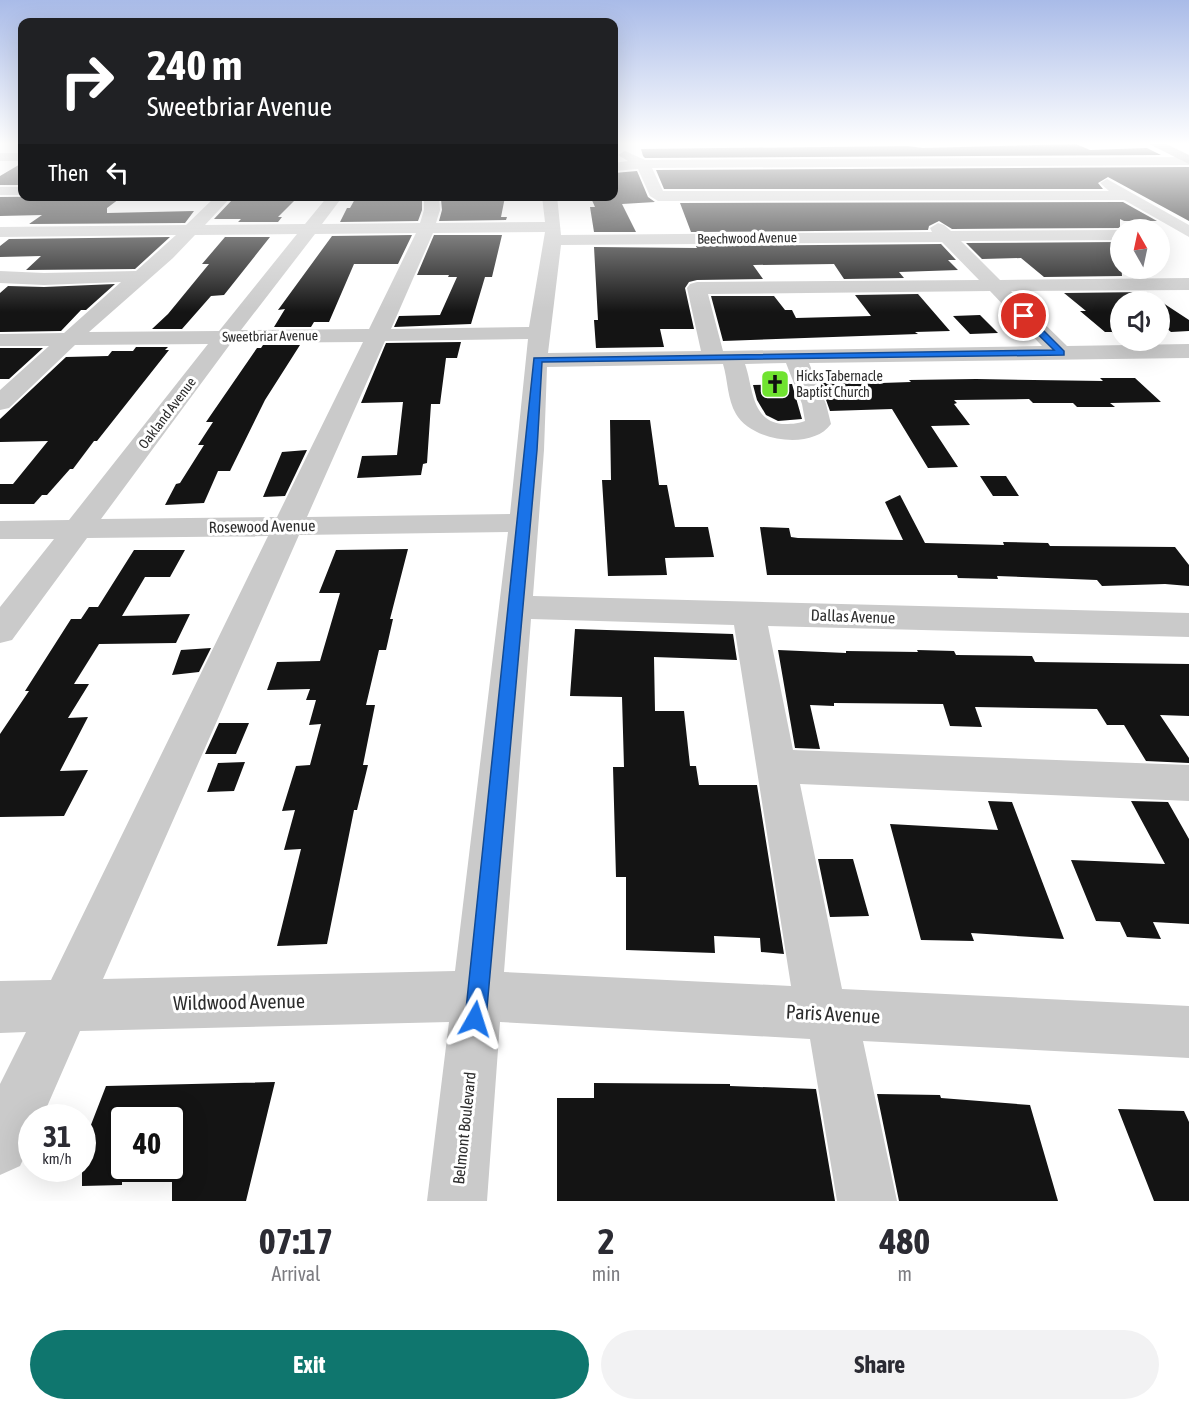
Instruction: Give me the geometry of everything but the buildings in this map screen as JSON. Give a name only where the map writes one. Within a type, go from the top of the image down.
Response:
[{"type":"street","points":[[663,200],[668,204],[772,200]]},
{"type":"street","points":[[910,200],[1061,353]]},
{"type":"street","points":[[1136,200],[1189,233]]},
{"type":"street","points":[[0,403],[220,201]]},
{"type":"street","name":"Oakland Avenue","points":[[0,631],[332,201]]},
{"type":"street","points":[[0,1146],[379,335],[427,228],[432,210],[431,201]]},
{"type":"street","points":[[1143,204],[1171,204]]},
{"type":"street","name":"Beechwood Avenue","points":[[0,232],[427,228],[552,221],[686,246],[946,236],[1110,235]]},
{"type":"street","name":"Belmont Boulevard","points":[[457,1201],[524,523],[538,346],[552,221]]},
{"type":"street","points":[[1170,234],[1189,233]]},
{"type":"street","points":[[686,246],[697,288],[746,411],[753,422],[768,430],[798,433],[818,424],[810,393],[795,357]]},
{"type":"street","points":[[0,277],[44,279],[140,276]]},
{"type":"street","points":[[697,288],[1189,284]]},
{"type":"street","name":"Sweetbriar Avenue","points":[[0,339],[379,335],[723,358],[1189,351]]},
{"type":"street","name":"Rosewood Avenue","points":[[0,530],[524,523]]},
{"type":"street","name":"Dallas Avenue","points":[[516,607],[1189,625]]},
{"type":"street","points":[[748,613],[827,1014],[867,1201]]},
{"type":"street","points":[[777,766],[1189,783]]},
{"type":"street","name":"Wildwood Avenue","points":[[0,1007],[477,996]]},
{"type":"street","name":"Paris Avenue","points":[[477,996],[1189,1032]]},
{"type":"place","name":"Hicks Tabernacle Baptist Church","points":[[775,384]]},
{"type":"route","points":[[475,1019],[538,360],[1061,353],[1024,316]]}]
